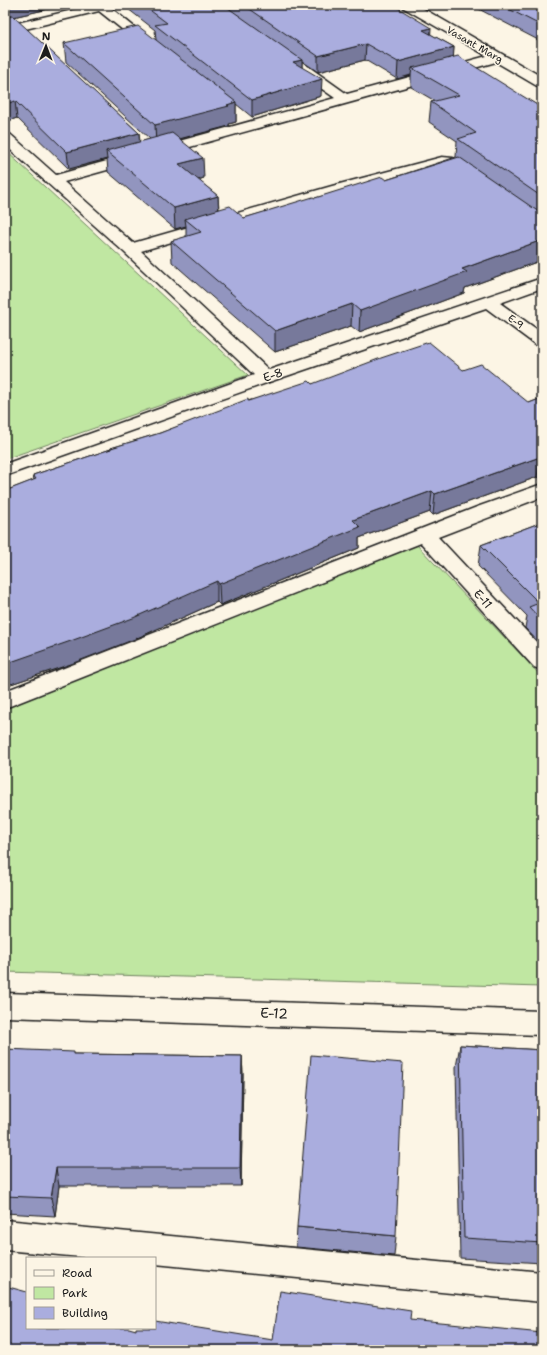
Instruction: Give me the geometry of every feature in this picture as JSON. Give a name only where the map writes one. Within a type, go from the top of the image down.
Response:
[{"type":"street","name":"Vasant Marg","points":[[408,5],[542,83]]},
{"type":"street","points":[[11,28],[106,6],[163,54]]},
{"type":"street","points":[[11,28],[29,37]]},
{"type":"street","points":[[53,180],[253,126],[498,57]]},
{"type":"street","points":[[288,59],[345,99]]},
{"type":"street","points":[[241,116],[253,126]]},
{"type":"street","points":[[5,137],[130,249],[266,377]]},
{"type":"street","points":[[143,142],[154,153]]},
{"type":"street","points":[[130,249],[337,189],[442,161],[452,163],[484,187]]},
{"type":"street","name":"E-8","points":[[5,470],[266,377],[542,283]]},
{"type":"street","name":"E-9","points":[[489,302],[542,341]]},
{"type":"street","points":[[5,700],[425,534],[542,490]]},
{"type":"street","name":"E-11","points":[[425,534],[542,662]]},
{"type":"street","name":"E-12","points":[[5,1005],[542,1023]]},
{"type":"street","points":[[5,1235],[267,1262],[542,1287]]},
{"type":"green space","points":[[5,150],[248,375],[5,459]]},
{"type":"green space","points":[[417,545],[542,677],[542,987],[5,972],[5,705]]},
{"type":"building","points":[[143,5],[224,5],[302,60],[293,62],[322,79],[252,100],[155,25],[167,23]]},
{"type":"building","points":[[244,5],[393,5],[431,28],[423,30],[454,47],[398,62],[366,44],[318,56]]},
{"type":"building","points":[[501,5],[542,5],[542,26]]},
{"type":"building","points":[[13,16],[139,133],[67,152],[15,101],[5,104],[5,17]]},
{"type":"building","points":[[138,26],[236,102],[227,105],[229,106],[155,125],[64,43]]},
{"type":"building","points":[[458,56],[542,108],[542,197],[458,139],[476,133],[431,102],[459,95],[412,68]]},
{"type":"building","points":[[172,133],[203,158],[179,164],[218,196],[174,208],[106,151]]},
{"type":"building","points":[[459,157],[542,213],[542,240],[462,269],[467,272],[360,311],[352,304],[275,331],[171,241],[201,232],[185,219],[230,206],[244,218],[382,177],[386,180]]},
{"type":"building","points":[[429,342],[463,370],[481,364],[529,403],[542,398],[542,458],[540,457],[435,494],[432,491],[353,520],[360,527],[219,584],[217,581],[133,618],[5,664],[5,491],[36,479],[33,475],[160,433],[248,399],[248,401],[309,381],[312,384]]},
{"type":"building","points":[[542,522],[542,621],[529,607],[539,603],[481,545]]},
{"type":"building","points":[[460,1045],[542,1050],[542,1243],[464,1238]]},
{"type":"building","points":[[5,1049],[74,1052],[74,1054],[242,1056],[240,1168],[56,1168],[51,1198],[5,1196]]},
{"type":"building","points":[[311,1055],[403,1063],[396,1236],[297,1227]]},
{"type":"building","points":[[5,1286],[26,1292],[26,1329],[156,1329],[156,1321],[273,1340],[280,1291],[411,1311],[410,1320],[542,1333],[542,1350],[5,1350]]}]
